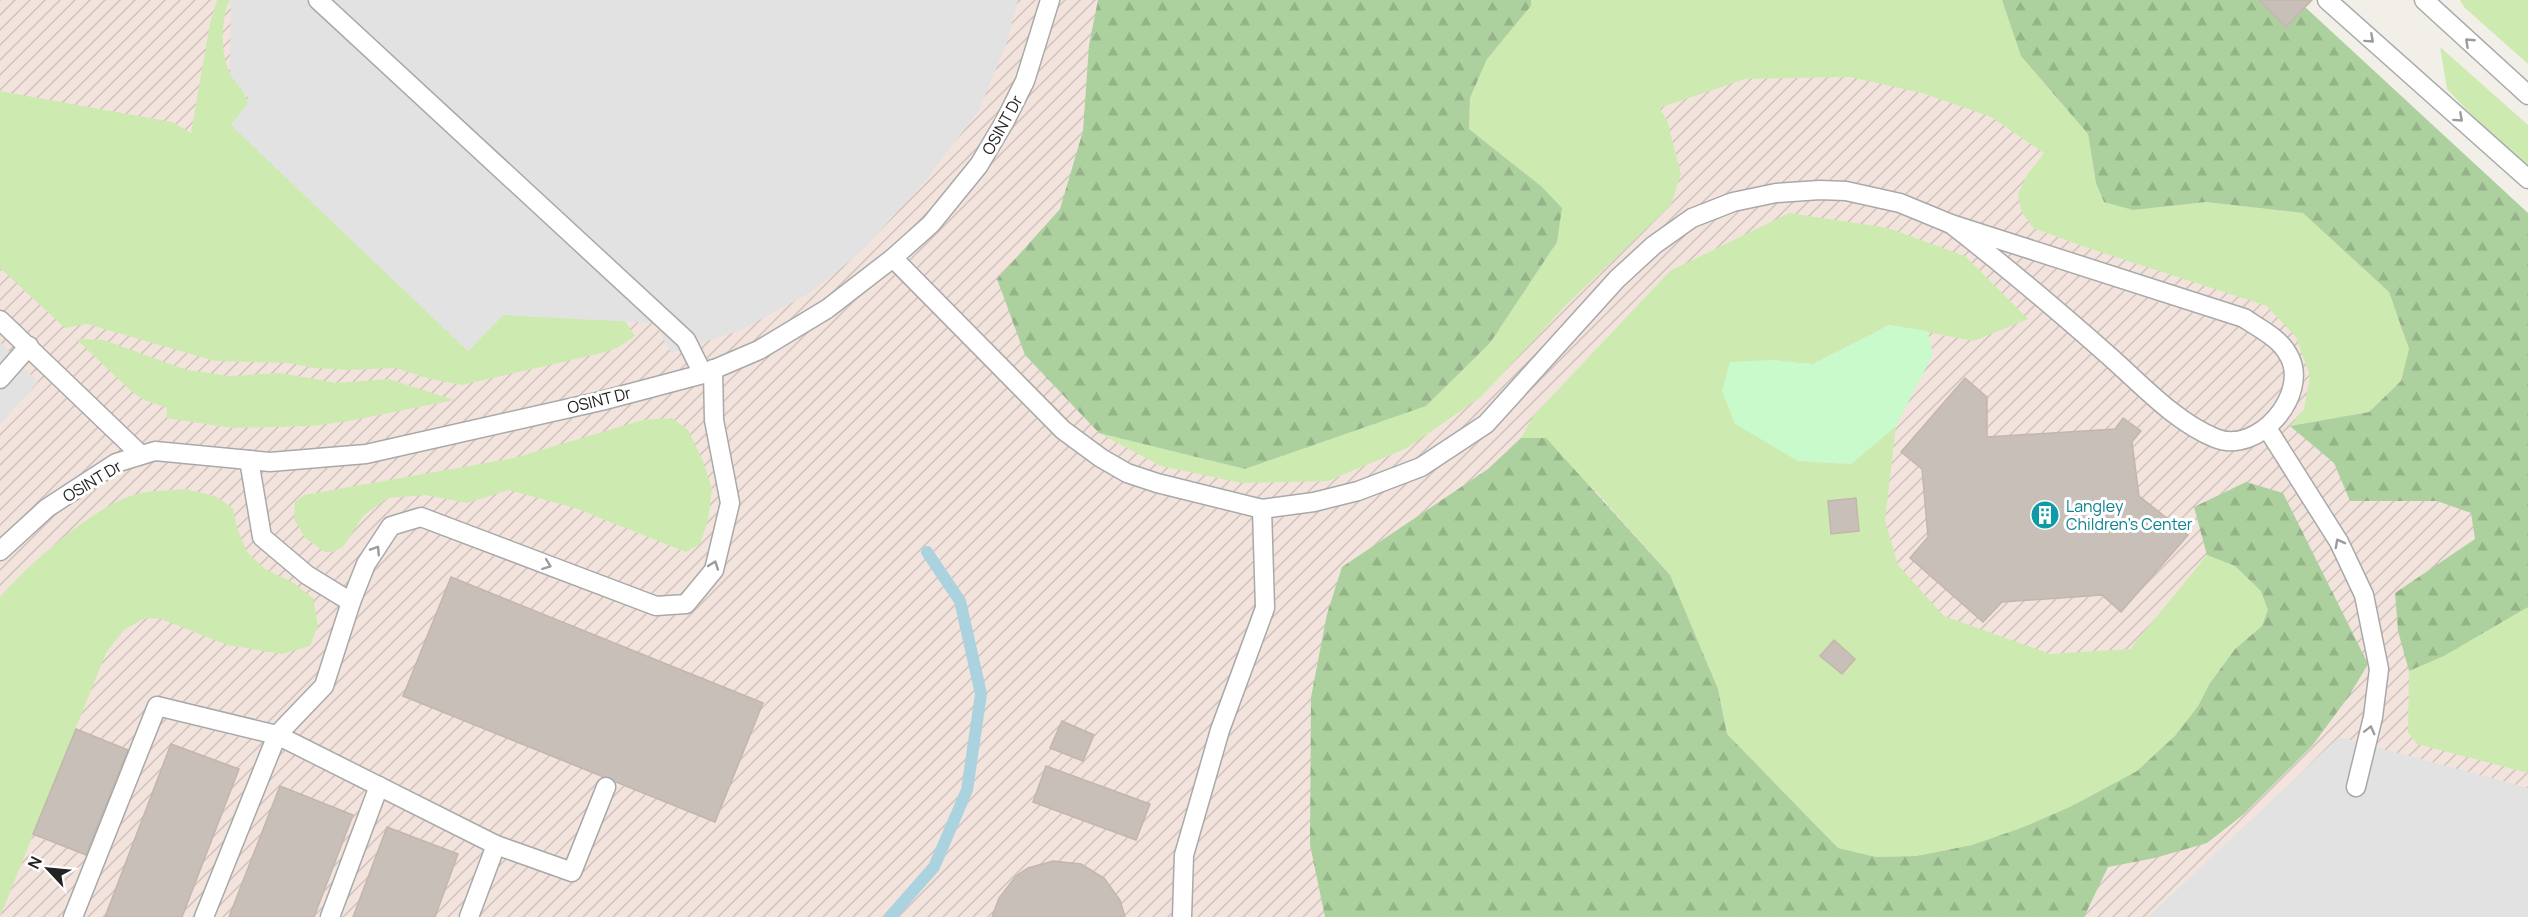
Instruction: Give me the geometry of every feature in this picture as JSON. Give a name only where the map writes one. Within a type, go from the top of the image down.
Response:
[{"type":"lane","points":[[204,917],[278,735],[324,686],[351,602],[366,564],[391,526],[421,517],[656,606],[686,604],[714,570],[730,502],[714,420],[708,371],[686,340],[318,0]]},
{"type":"lane","name":"OSINT Dr","points":[[0,551],[47,508],[116,463],[155,451],[292,462],[366,454],[601,401],[708,371],[759,350],[818,315],[893,258],[931,224],[979,165],[1025,81],[1050,0]]},
{"type":"lane","points":[[2327,0],[2528,179]]},
{"type":"lane","points":[[2424,0],[2528,95]]},
{"type":"lane","points":[[893,258],[1063,430],[1101,458],[1127,472],[1157,483],[1262,509],[1314,502],[1358,491],[1421,467],[1486,424],[1617,279],[1654,245],[1692,218],[1732,202],[1776,193],[1846,191],[1900,203],[1951,224],[2244,318],[2277,340],[2290,357],[2294,381],[2286,403],[2275,421],[2260,434],[2239,441],[2217,439],[2182,420],[2022,280],[1951,224]]},
{"type":"lane","points":[[0,320],[141,455]]},
{"type":"lane","points":[[0,379],[29,346]]},
{"type":"lane","points":[[2267,428],[2339,542],[2364,595],[2379,669],[2373,717],[2356,787]]},
{"type":"lane","points":[[249,460],[262,537],[306,575],[351,602]]},
{"type":"lane","points":[[1182,917],[1184,855],[1220,730],[1265,608],[1262,509]]},
{"type":"lane","points":[[74,917],[157,706],[278,735],[496,844],[572,872],[606,788]]},
{"type":"lane","points":[[330,917],[379,786]]},
{"type":"lane","points":[[468,917],[496,844]]},
{"type":"shaded area","points":[[0,0],[2291,0],[2528,417],[2528,917],[0,917]]},
{"type":"shaded area","points":[[231,0],[1018,0],[1006,45],[979,110],[926,180],[860,253],[808,294],[741,330],[671,353],[655,323],[503,315],[468,351],[231,125],[248,104],[248,97],[230,74]]},
{"type":"shaded area","points":[[0,342],[38,382],[0,424]]},
{"type":"shaded area","points":[[2339,737],[2528,788],[2528,917],[2148,917]]},
{"type":"green space","points":[[217,0],[230,0],[224,17],[223,49],[228,69],[244,93],[248,104],[231,125],[468,351],[503,315],[625,321],[635,336],[617,348],[598,354],[462,385],[430,379],[396,368],[347,370],[314,368],[289,363],[215,361],[87,324],[65,328],[0,268],[0,91],[172,122],[191,133],[210,23]]},
{"type":"green space","points":[[1098,0],[1531,0],[1531,6],[1487,59],[1470,98],[1469,129],[1541,186],[1562,208],[1557,242],[1490,343],[1426,406],[1245,469],[1099,433],[1025,355],[997,279],[1060,209],[1083,131],[1089,45]]},
{"type":"green space","points":[[1531,0],[2002,0],[2021,56],[2088,134],[2096,183],[2133,210],[2206,202],[2303,213],[2389,292],[2409,350],[2401,381],[2369,412],[2290,426],[2304,409],[2310,376],[2296,337],[2267,306],[2033,228],[2021,210],[2018,194],[2027,175],[2044,153],[1991,117],[1922,93],[1850,77],[1745,79],[1659,108],[1667,120],[1681,174],[1671,205],[1566,305],[1481,397],[1407,448],[1328,481],[1241,483],[1161,466],[1099,433],[1245,469],[1426,406],[1490,343],[1557,242],[1541,186],[1469,129],[1470,98],[1487,59],[1531,6]]},
{"type":"green space","points":[[2002,0],[2259,0],[2286,27],[2305,7],[2528,213],[2528,607],[2444,656],[2409,671],[2398,631],[2395,593],[2475,539],[2471,513],[2437,501],[2350,501],[2334,463],[2290,426],[2369,412],[2401,381],[2409,349],[2389,292],[2303,213],[2206,202],[2133,210],[2104,202],[2096,183],[2088,134],[2021,56]]},
{"type":"green space","points":[[2460,0],[2528,0],[2528,64],[2464,7]]},
{"type":"green space","points":[[2440,47],[2528,125],[2528,167],[2482,126],[2447,89]]},
{"type":"green space","points":[[1789,213],[1888,228],[1965,256],[2028,319],[1974,341],[1889,325],[1813,364],[1771,360],[1798,461],[1851,464],[1896,426],[1885,520],[1898,565],[1944,616],[2050,654],[2130,649],[2207,555],[2235,566],[2262,591],[2268,610],[2262,626],[2235,649],[2210,683],[2198,706],[2175,736],[2137,771],[2072,806],[2021,828],[1972,845],[1917,856],[1876,857],[1838,848],[1727,734],[1718,689],[1670,575],[1594,489],[1521,438],[1534,415],[1670,271]]},
{"type":"green space","points":[[1889,325],[1928,331],[1933,354],[1896,426],[1851,464],[1798,461],[1735,424],[1722,391],[1730,362],[1771,360],[1813,364]]},
{"type":"green space","points":[[76,339],[104,340],[187,370],[230,376],[280,373],[337,383],[389,379],[454,400],[313,426],[232,428],[166,418],[167,408],[142,399],[131,391]]},
{"type":"green space","points":[[672,418],[688,430],[703,461],[712,489],[708,520],[700,544],[686,552],[575,508],[509,490],[467,503],[425,495],[388,498],[364,515],[343,547],[333,552],[325,552],[305,538],[294,519],[295,502],[304,495],[514,458],[643,420]]},
{"type":"green space","points":[[1521,438],[1546,438],[1670,575],[1718,689],[1727,734],[1838,848],[1876,857],[1917,856],[1972,845],[2021,828],[2072,806],[2137,771],[2175,736],[2198,706],[2210,683],[2235,649],[2262,626],[2268,610],[2261,591],[2235,566],[2207,555],[2194,507],[2246,482],[2283,493],[2368,664],[2349,696],[2312,746],[2244,814],[2207,843],[2155,858],[2108,867],[2084,917],[1325,917],[1310,845],[1311,697],[1327,614],[1342,567],[1488,469]]},
{"type":"green space","points":[[185,489],[215,496],[233,508],[237,528],[247,552],[265,569],[292,582],[313,598],[318,626],[310,646],[282,654],[227,645],[161,619],[145,618],[124,630],[106,653],[0,917],[0,597],[60,540],[96,513],[130,496]]},
{"type":"green space","points":[[2528,607],[2528,773],[2417,744],[2408,732],[2409,671],[2444,656]]},
{"type":"building","points":[[2259,0],[2312,0],[2286,27]]},
{"type":"building","name":"Langley Children’s Center","points":[[1965,378],[1987,397],[1987,437],[2115,429],[2123,418],[2141,431],[2132,442],[2139,496],[2188,535],[2121,612],[2102,595],[2002,602],[1983,622],[1910,558],[1928,537],[1922,469],[1901,452]]},
{"type":"building","points":[[1856,498],[1859,531],[1831,534],[1828,501]]},
{"type":"building","points":[[451,577],[763,703],[715,822],[403,696]]},
{"type":"building","points":[[1834,640],[1855,659],[1842,674],[1820,656]]},
{"type":"building","points":[[1062,721],[1094,735],[1083,761],[1050,748]]},
{"type":"building","points":[[76,729],[128,750],[86,855],[33,834]]},
{"type":"building","points":[[171,744],[239,769],[182,917],[105,917]]},
{"type":"building","points":[[1046,766],[1150,804],[1136,840],[1033,802]]},
{"type":"building","points":[[280,786],[353,815],[314,917],[229,917]]},
{"type":"building","points":[[387,827],[458,854],[435,917],[353,917]]},
{"type":"building","points":[[1053,861],[1081,864],[1104,878],[1120,900],[1125,917],[992,917],[999,898],[1016,876],[1028,868]]},
{"type":"waterway","points":[[890,917],[934,867],[967,790],[981,694],[960,601],[927,552]]},
{"type":"place","name":"Langley Children’s Center","points":[[2045,515]]}]
